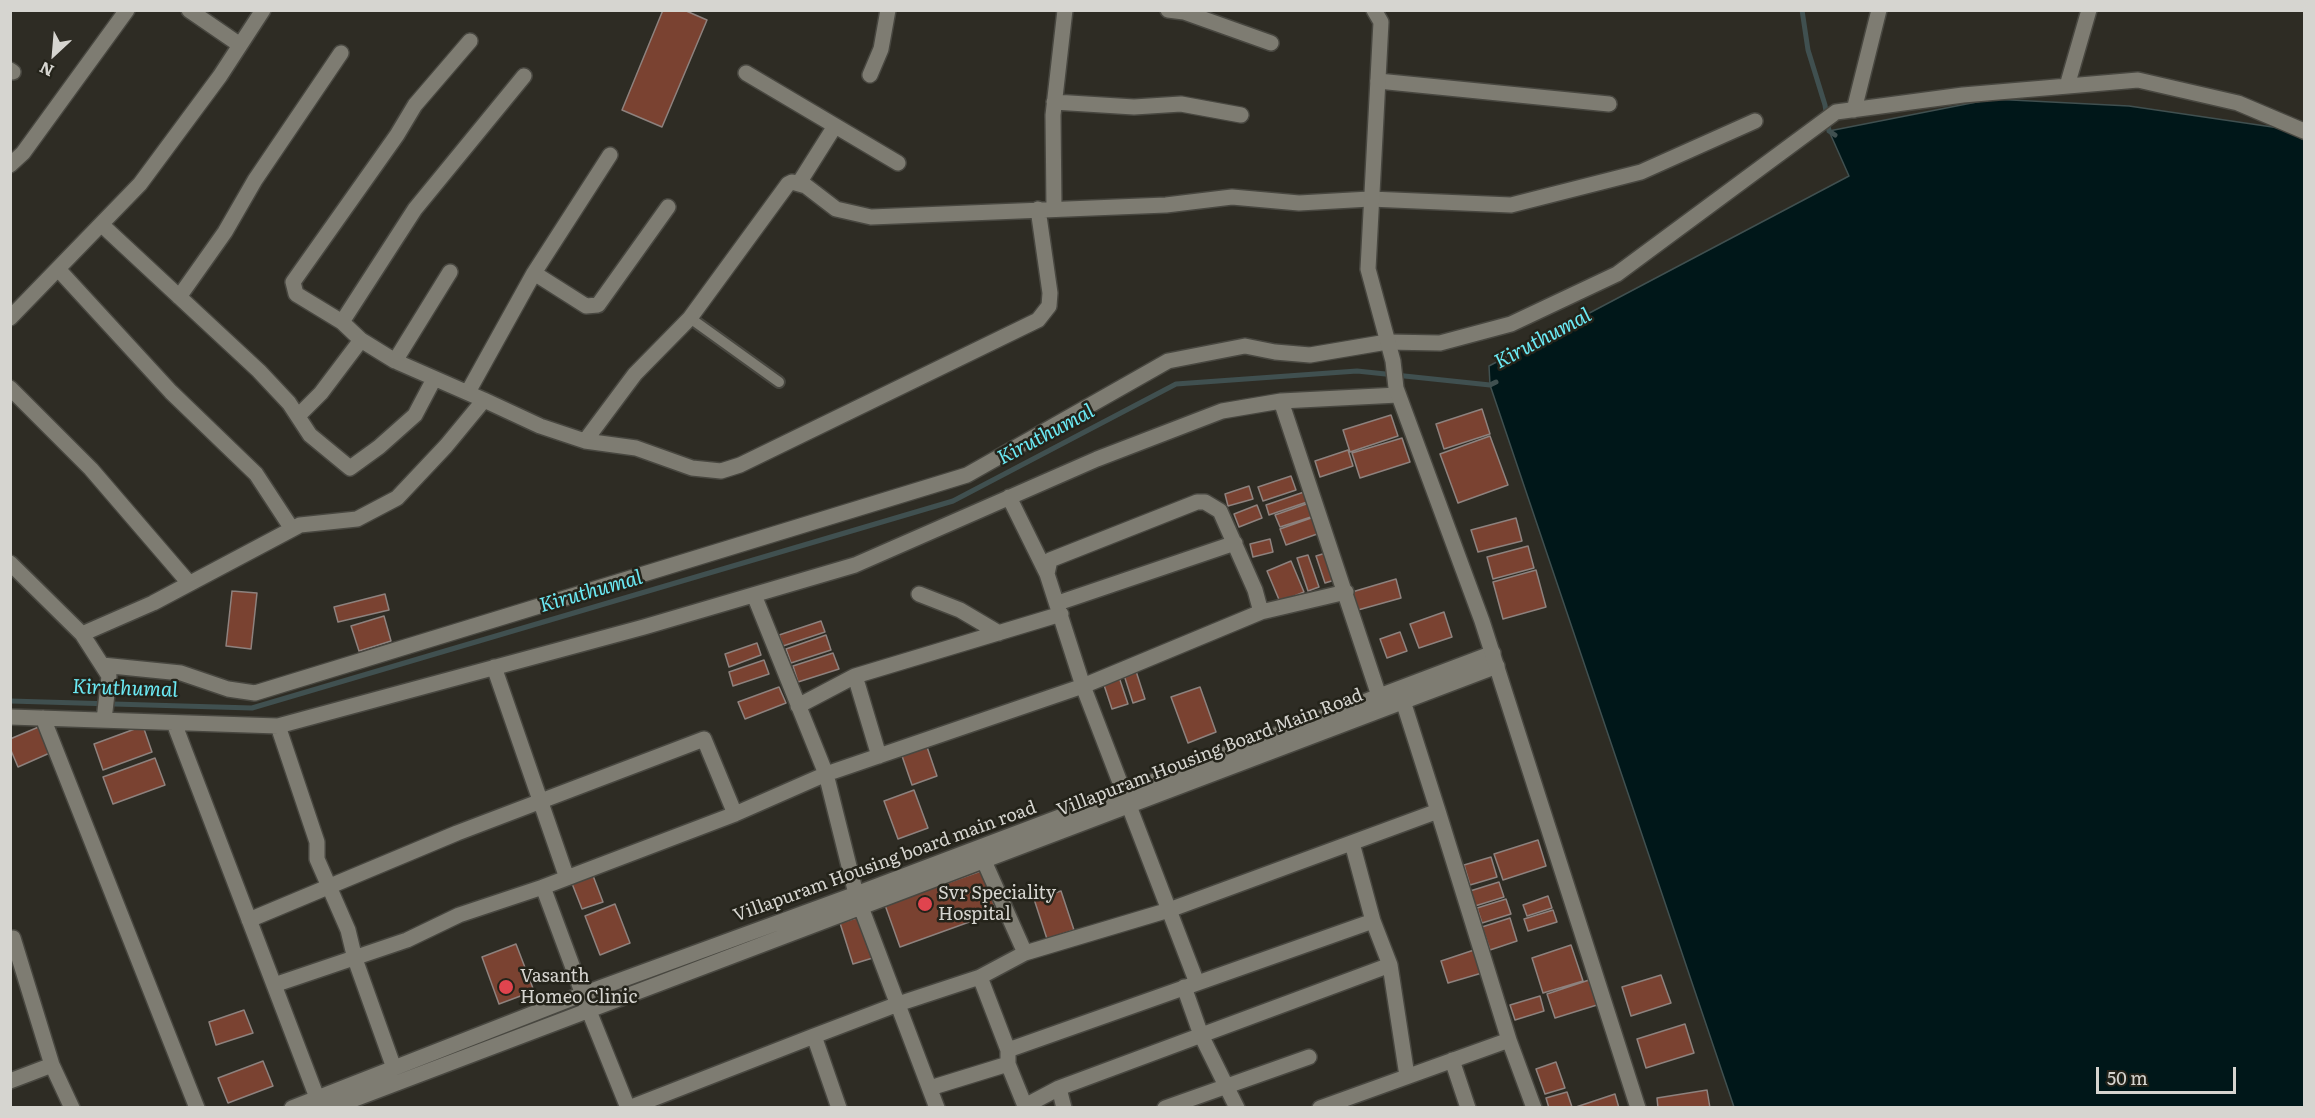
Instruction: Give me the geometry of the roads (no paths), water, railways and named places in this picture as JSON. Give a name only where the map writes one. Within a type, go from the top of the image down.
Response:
[{"type":"street","points":[[10,165],[23,153],[127,10]]},
{"type":"street","points":[[189,10],[240,45]]},
{"type":"street","points":[[10,318],[140,184],[263,10]]},
{"type":"street","points":[[870,75],[881,49],[888,10]]},
{"type":"street","points":[[1054,208],[1054,102],[1065,10]]},
{"type":"street","points":[[1168,10],[1184,12],[1271,43]]},
{"type":"street","points":[[1374,10],[1381,22],[1368,269],[1393,361],[1397,392],[1495,660],[1638,1107]]},
{"type":"street","points":[[1854,110],[1879,10]]},
{"type":"street","points":[[2067,86],[2089,10]]},
{"type":"street","points":[[470,41],[418,101],[397,135],[293,282],[296,294],[342,322],[361,340],[395,361],[540,426],[585,441],[636,448],[692,468],[722,471],[740,465],[1038,320],[1048,306],[1050,294],[1038,209]]},
{"type":"street","points":[[179,297],[225,232],[255,180],[341,53]]},
{"type":"street","points":[[746,73],[897,163]]},
{"type":"street","points":[[342,322],[416,209],[524,76]]},
{"type":"street","points":[[105,670],[181,673],[228,689],[255,693],[967,476],[1168,361],[1245,346],[1275,352],[1310,355],[1387,342],[1440,343],[1511,324],[1617,274],[1836,112],[1963,95],[2138,80],[2238,104],[2304,131]]},
{"type":"street","points":[[1378,81],[1609,104]]},
{"type":"street","points":[[1054,102],[1134,107],[1181,104],[1241,115]]},
{"type":"street","points":[[585,441],[635,374],[690,318],[788,184],[799,183],[836,209],[872,217],[1166,205],[1232,197],[1299,203],[1370,199],[1511,205],[1641,172],[1755,121]]},
{"type":"street","points":[[799,183],[835,126]]},
{"type":"street","points":[[468,392],[534,273],[610,155]]},
{"type":"street","points":[[534,273],[586,306],[598,305],[668,207]]},
{"type":"street","points":[[102,225],[259,371],[298,416],[310,435],[350,468],[416,415],[434,379]]},
{"type":"street","points":[[58,269],[171,392],[256,474],[292,529]]},
{"type":"street","points":[[395,361],[450,272]]},
{"type":"street","points":[[298,416],[321,393],[361,340]]},
{"type":"street","points":[[10,388],[91,470],[189,583]]},
{"type":"street","points":[[10,717],[105,716],[174,723],[278,726],[855,565],[1009,497],[1222,411],[1281,401],[1397,392]]},
{"type":"street","points":[[82,634],[189,583],[300,525],[357,519],[397,498],[446,446],[483,400]]},
{"type":"street","points":[[1281,401],[1379,696],[1403,701],[1509,1040],[1534,1107]]},
{"type":"street","points":[[1009,497],[1047,574],[1083,686],[1169,910],[1201,1035],[1237,1107]]},
{"type":"street","points":[[1047,574],[1050,560],[1056,556],[1197,502],[1205,502],[1220,511],[1256,590],[1261,612]]},
{"type":"street","points":[[798,706],[855,676],[999,633],[1235,543]]},
{"type":"street","points":[[10,563],[82,634],[105,670],[105,716]]},
{"type":"street","points":[[274,985],[407,940],[459,915],[543,887],[735,814],[825,774],[1083,686],[1261,612],[1346,592]]},
{"type":"street","points":[[919,594],[960,610],[999,633]]},
{"type":"street","points":[[754,595],[825,774],[858,900],[938,1107]]},
{"type":"street","name":"Villapuram Housing board main road","points":[[292,1107],[319,1103],[394,1068],[583,994],[858,900],[1128,799],[1379,696],[1495,660]]},
{"type":"street","name":"Villapuram Housing Board Main Road","points":[[331,1107],[589,1011],[858,900],[984,861],[1128,799],[1403,701],[1495,660]]},
{"type":"street","points":[[494,667],[567,878]]},
{"type":"street","points":[[855,676],[879,756]]},
{"type":"street","points":[[43,718],[197,1107]]},
{"type":"street","points":[[174,723],[319,1103]]},
{"type":"street","points":[[278,726],[316,842],[318,859],[348,930],[355,959],[394,1068]]},
{"type":"street","points":[[249,920],[541,801],[704,739],[735,814]]},
{"type":"street","points":[[543,887],[628,1107],[898,1004],[980,977],[1025,953],[1169,910],[1438,811]]},
{"type":"street","points":[[1352,843],[1373,921],[1389,965],[1407,1076]]},
{"type":"street","points":[[984,861],[1025,953]]},
{"type":"street","points":[[930,1089],[1190,985],[1373,921]]},
{"type":"street","points":[[13,938],[52,1065],[72,1107]]},
{"type":"street","points":[[980,977],[1024,1106],[1059,1088],[1389,965]]},
{"type":"street","points":[[814,1036],[839,1107]]},
{"type":"street","points":[[1320,1107],[1509,1040]]},
{"type":"street","points":[[1166,1107],[1309,1057]]},
{"type":"street","points":[[1452,1060],[1468,1107]]},
{"type":"street","points":[[10,1081],[52,1065]]},
{"type":"street","points":[[1059,1088],[1064,1107]]},
{"type":"lane","points":[[690,318],[779,382]]},
{"type":"water","points":[[1992,99],[2129,106],[2286,129],[2304,140],[2304,1107],[1734,1107],[1490,385],[1489,366],[1849,176],[1829,131]]},
{"type":"waterway","name":"Kiruthumal","points":[[1802,10],[1808,50],[1825,105],[1829,131],[1835,135]]},
{"type":"waterway","name":"Kiruthumal","points":[[10,701],[252,708],[953,501],[1176,384],[1357,371],[1490,385],[1496,382]]},
{"type":"place","name":"Svr Speciality Hospital","points":[[925,904]]},
{"type":"place","name":"Vasanth Homeo Clinic","points":[[506,987]]}]
